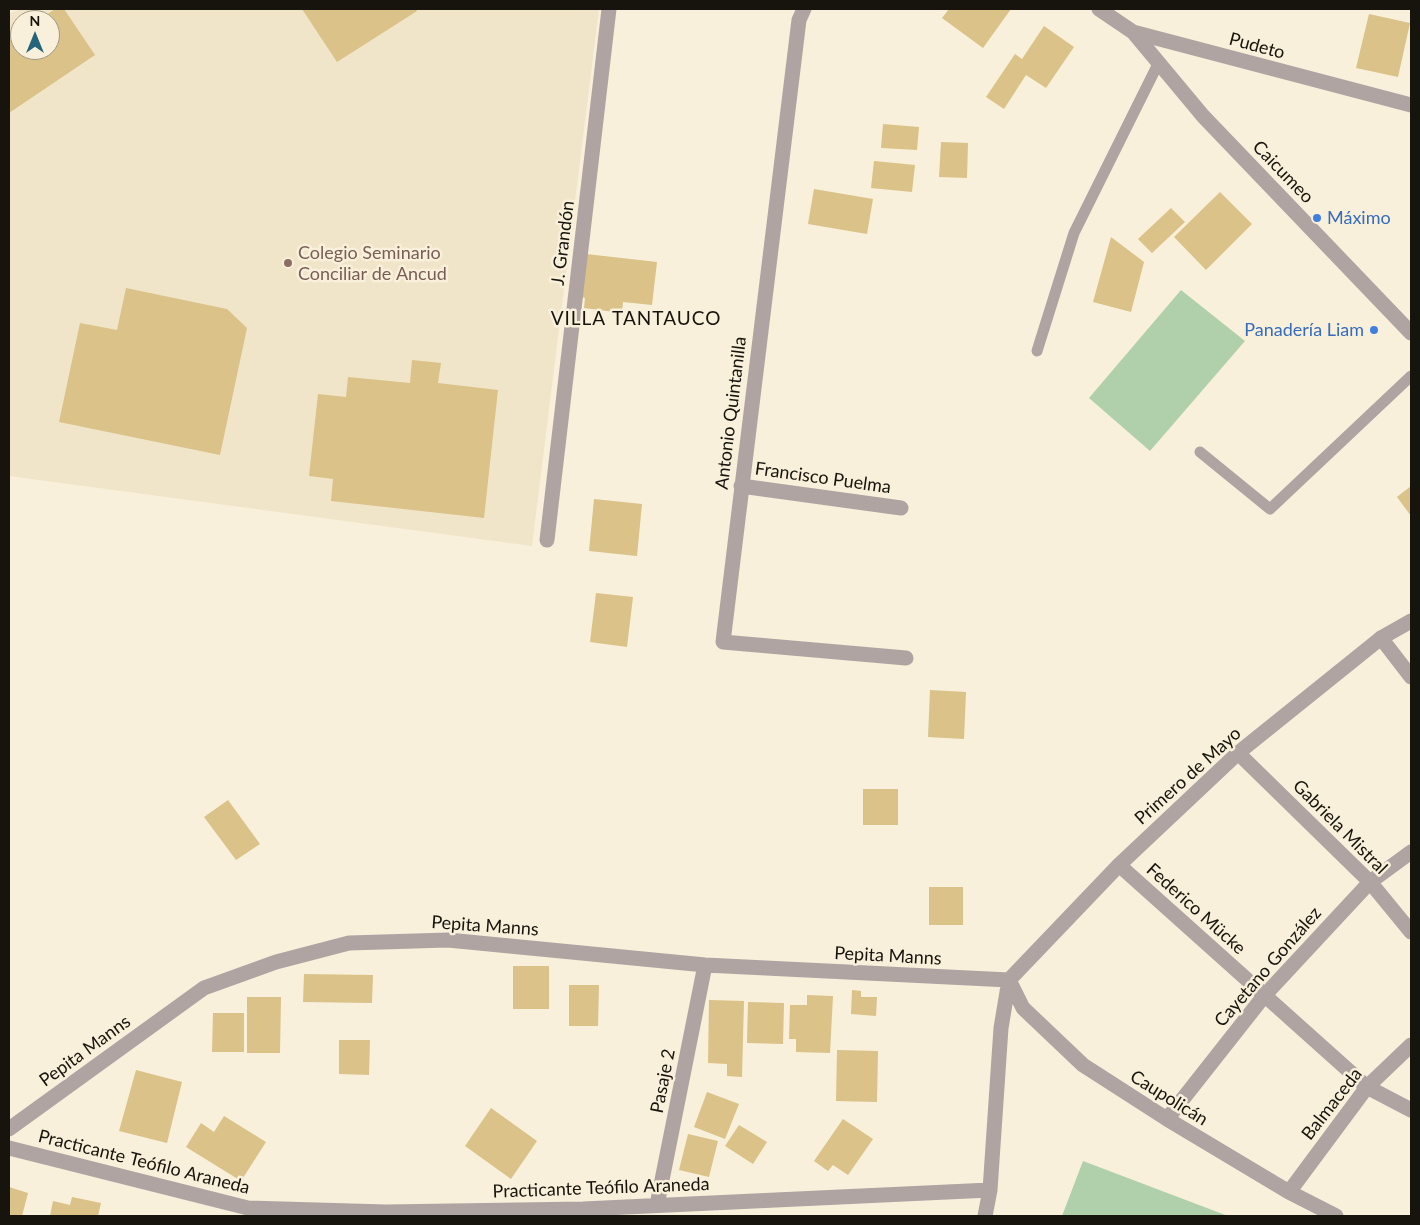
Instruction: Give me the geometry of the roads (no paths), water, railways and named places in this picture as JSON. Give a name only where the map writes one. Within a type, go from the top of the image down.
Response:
[{"type":"street","name":"J. Grandón","points":[[547,540],[609,9]]},
{"type":"street","name":"Antonio Quintanilla","points":[[804,9],[799,20],[723,642],[906,658]]},
{"type":"street","name":"Pudeto","points":[[1098,9],[1133,32],[1411,105]]},
{"type":"street","name":"Caicumeo","points":[[1133,32],[1203,116],[1411,333]]},
{"type":"street","name":"Francisco Puelma","points":[[741,486],[901,508]]},
{"type":"street","name":"Primero de Mayo","points":[[1010,980],[1119,865],[1238,753],[1381,638],[1411,621]]},
{"type":"street","points":[[1381,638],[1411,678]]},
{"type":"street","name":"Gabriela Mistral","points":[[1238,753],[1370,882],[1411,932]]},
{"type":"street","name":"Cayetano González","points":[[1167,1119],[1264,996],[1370,882],[1411,852]]},
{"type":"street","name":"Federico Mücke","points":[[1119,865],[1367,1087],[1411,1110]]},
{"type":"street","name":"Pepita Manns","points":[[9,1129],[204,988],[276,962],[349,943],[448,940],[705,965],[1010,980]]},
{"type":"street","name":"Pasaje 2","points":[[657,1205],[705,965]]},
{"type":"street","points":[[985,1216],[990,1190],[1001,1028],[1010,980]]},
{"type":"street","name":"Caupolicán","points":[[1010,980],[1024,1008],[1083,1065],[1167,1119],[1289,1192],[1336,1216]]},
{"type":"street","name":"Balmaceda","points":[[1289,1192],[1367,1087],[1411,1045]]},
{"type":"street","name":"Practicante Teófilo Araneda","points":[[9,1148],[248,1208],[386,1214],[583,1213],[657,1205],[990,1190]]},
{"type":"lane","points":[[1037,351],[1074,233],[1158,64]]},
{"type":"lane","points":[[1200,452],[1270,509],[1411,376]]},
{"type":"place","name":"Máximo","points":[[1317,218]]},
{"type":"place","name":"Colegio Seminario Conciliar de Ancud","points":[[288,263]]},
{"type":"place","name":"Panadería Liam","points":[[1374,330]]},
{"type":"district","name":"VILLA TANTAUCO","points":[[636,319]]}]
